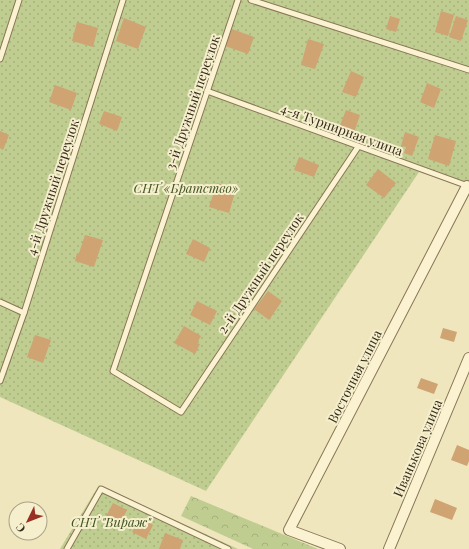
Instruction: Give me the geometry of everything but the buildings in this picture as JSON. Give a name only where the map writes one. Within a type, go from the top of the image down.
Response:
[{"type":"street","name":"Восточная улица","points":[[340,549],[289,530],[468,186]]},
{"type":"street","name":"Иванькова улица","points":[[389,549],[469,358]]},
{"type":"lane","points":[[0,59],[19,0]]},
{"type":"lane","name":"4-й Дружный переулок","points":[[0,380],[24,313],[123,0]]},
{"type":"lane","name":"3-й Дружный переулок","points":[[181,412],[114,371],[238,0]]},
{"type":"lane","points":[[251,0],[469,70]]},
{"type":"lane","name":"4-я Турнирная улица","points":[[207,90],[358,147],[468,186]]},
{"type":"lane","name":"2-й Дружный переулок","points":[[181,412],[358,147]]},
{"type":"lane","points":[[0,302],[24,313]]},
{"type":"lane","points":[[67,549],[101,489],[228,549]]},
{"type":"green space","name":"СНТ «Братство»","points":[[0,0],[469,0],[469,188],[419,172],[206,491],[0,397]]},
{"type":"green space","name":"СНТ \"Вираж\"","points":[[99,485],[238,549],[60,549]]},
{"type":"green space","points":[[191,496],[318,549],[253,549],[181,516]]}]
